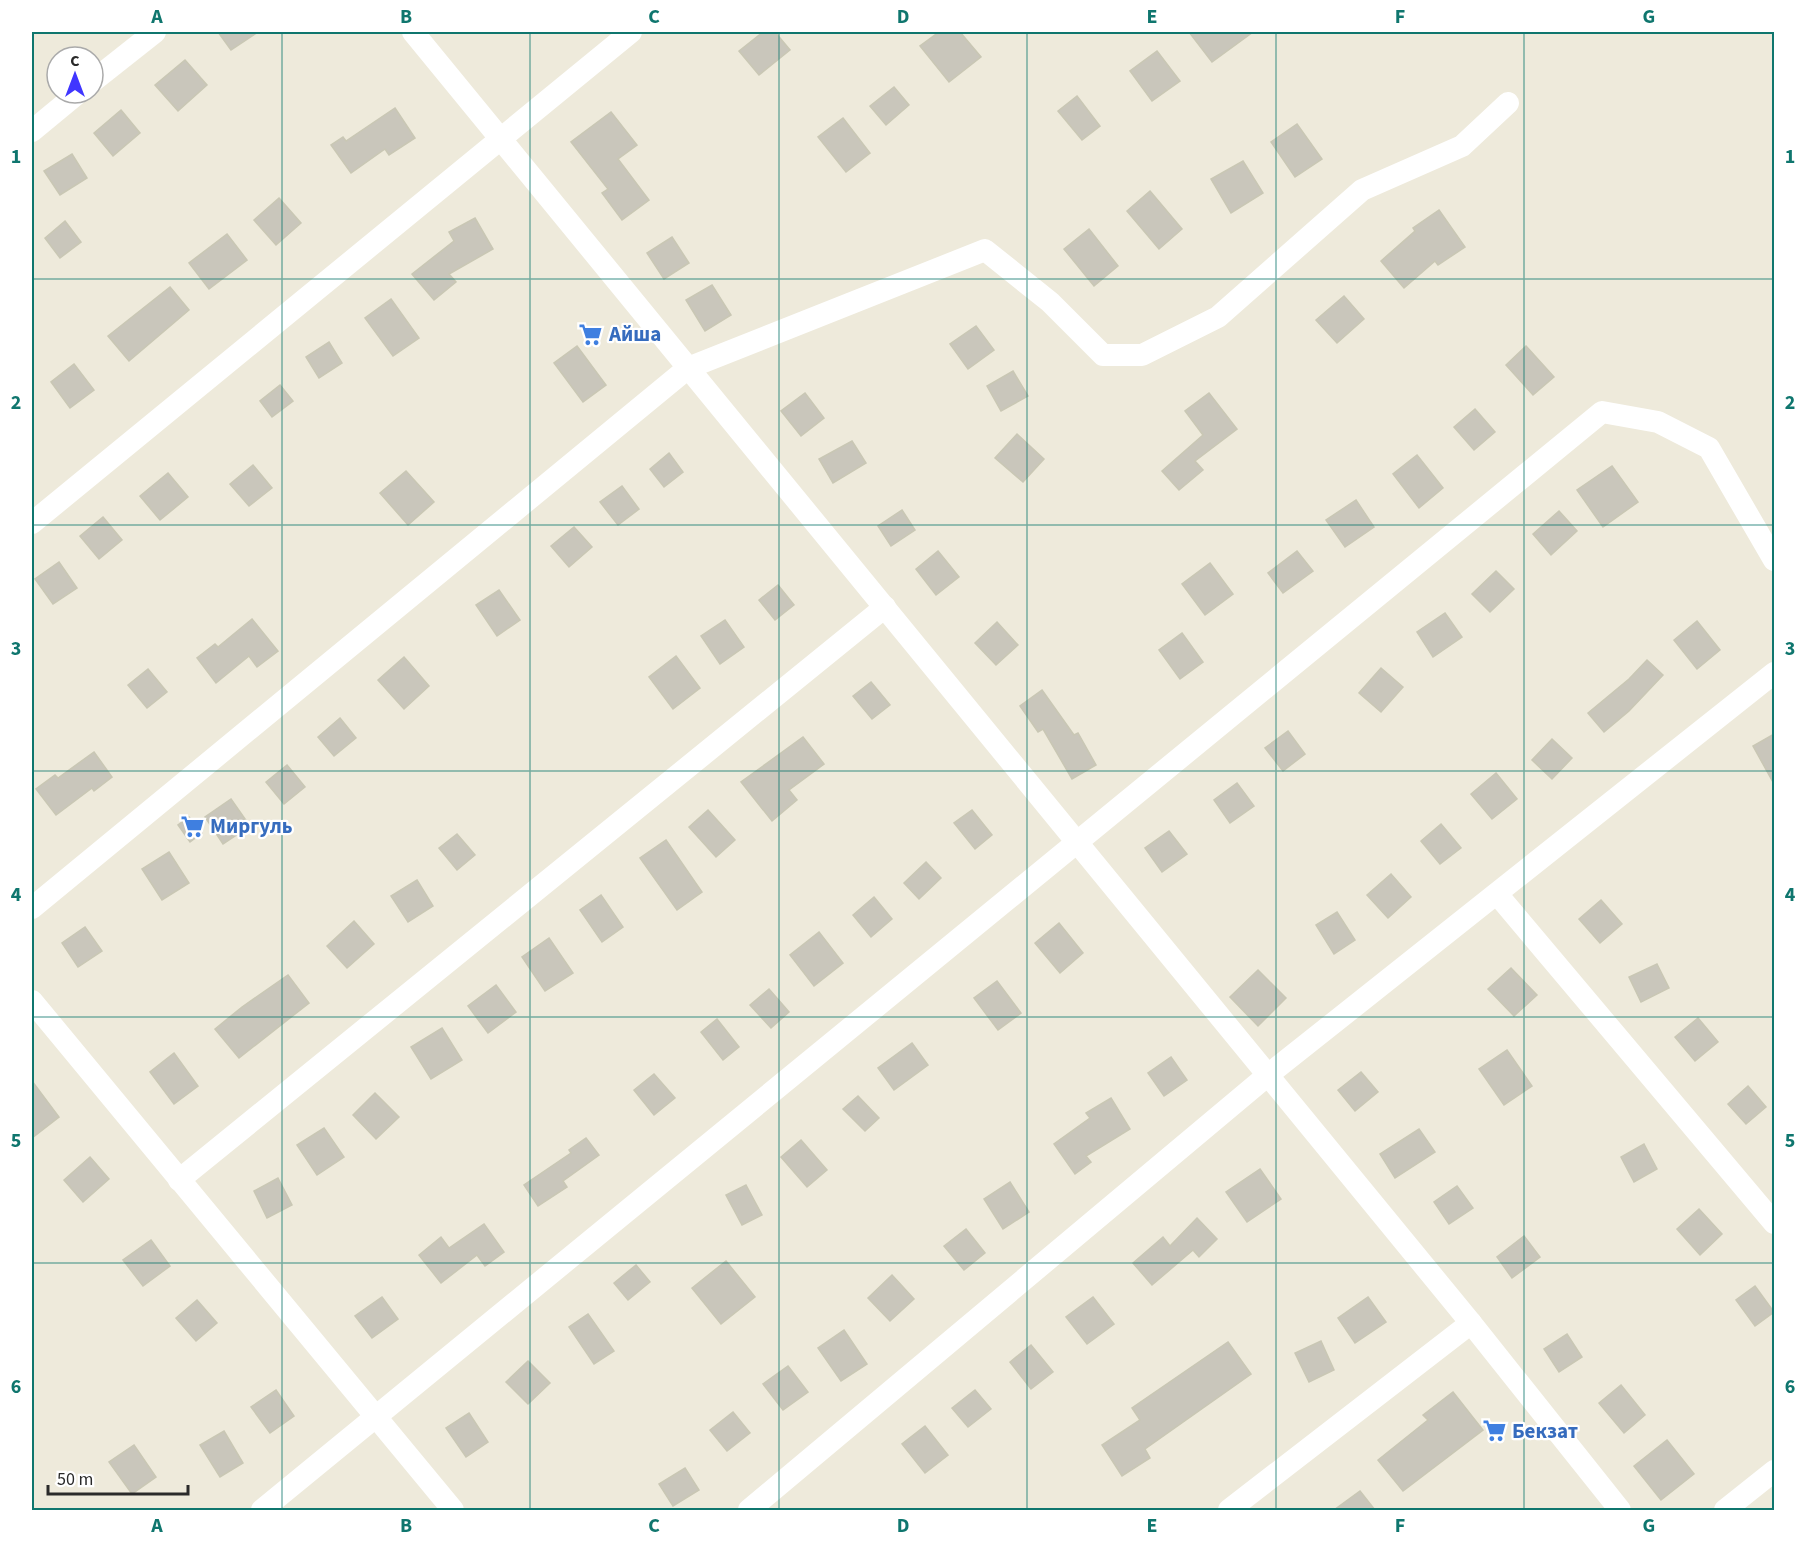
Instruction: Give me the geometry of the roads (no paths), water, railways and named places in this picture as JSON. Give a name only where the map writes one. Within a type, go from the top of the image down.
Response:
[{"type":"street","points":[[105,72],[155,32]]},
{"type":"street","points":[[413,32],[1471,1323],[1620,1510]]},
{"type":"street","points":[[32,523],[631,32]]},
{"type":"street","points":[[32,908],[688,368],[985,250],[1050,302],[1103,355],[1142,355],[1218,317],[1362,190],[1462,146],[1508,103]]},
{"type":"street","points":[[32,130],[63,105]]},
{"type":"street","points":[[262,1510],[1602,412],[1658,422],[1710,448],[1774,560]]},
{"type":"street","points":[[179,1180],[885,607]]},
{"type":"street","points":[[749,1510],[1268,1075],[1774,674]]},
{"type":"street","points":[[1497,894],[1774,1223]]},
{"type":"street","points":[[32,1001],[453,1510]]},
{"type":"street","points":[[1229,1510],[1471,1323]]},
{"type":"street","points":[[1725,1510],[1774,1470]]},
{"type":"place","name":"Айша","points":[[591,334]]},
{"type":"place","name":"Миргуль","points":[[192,826]]},
{"type":"place","name":"Бекзат","points":[[1494,1431]]}]
